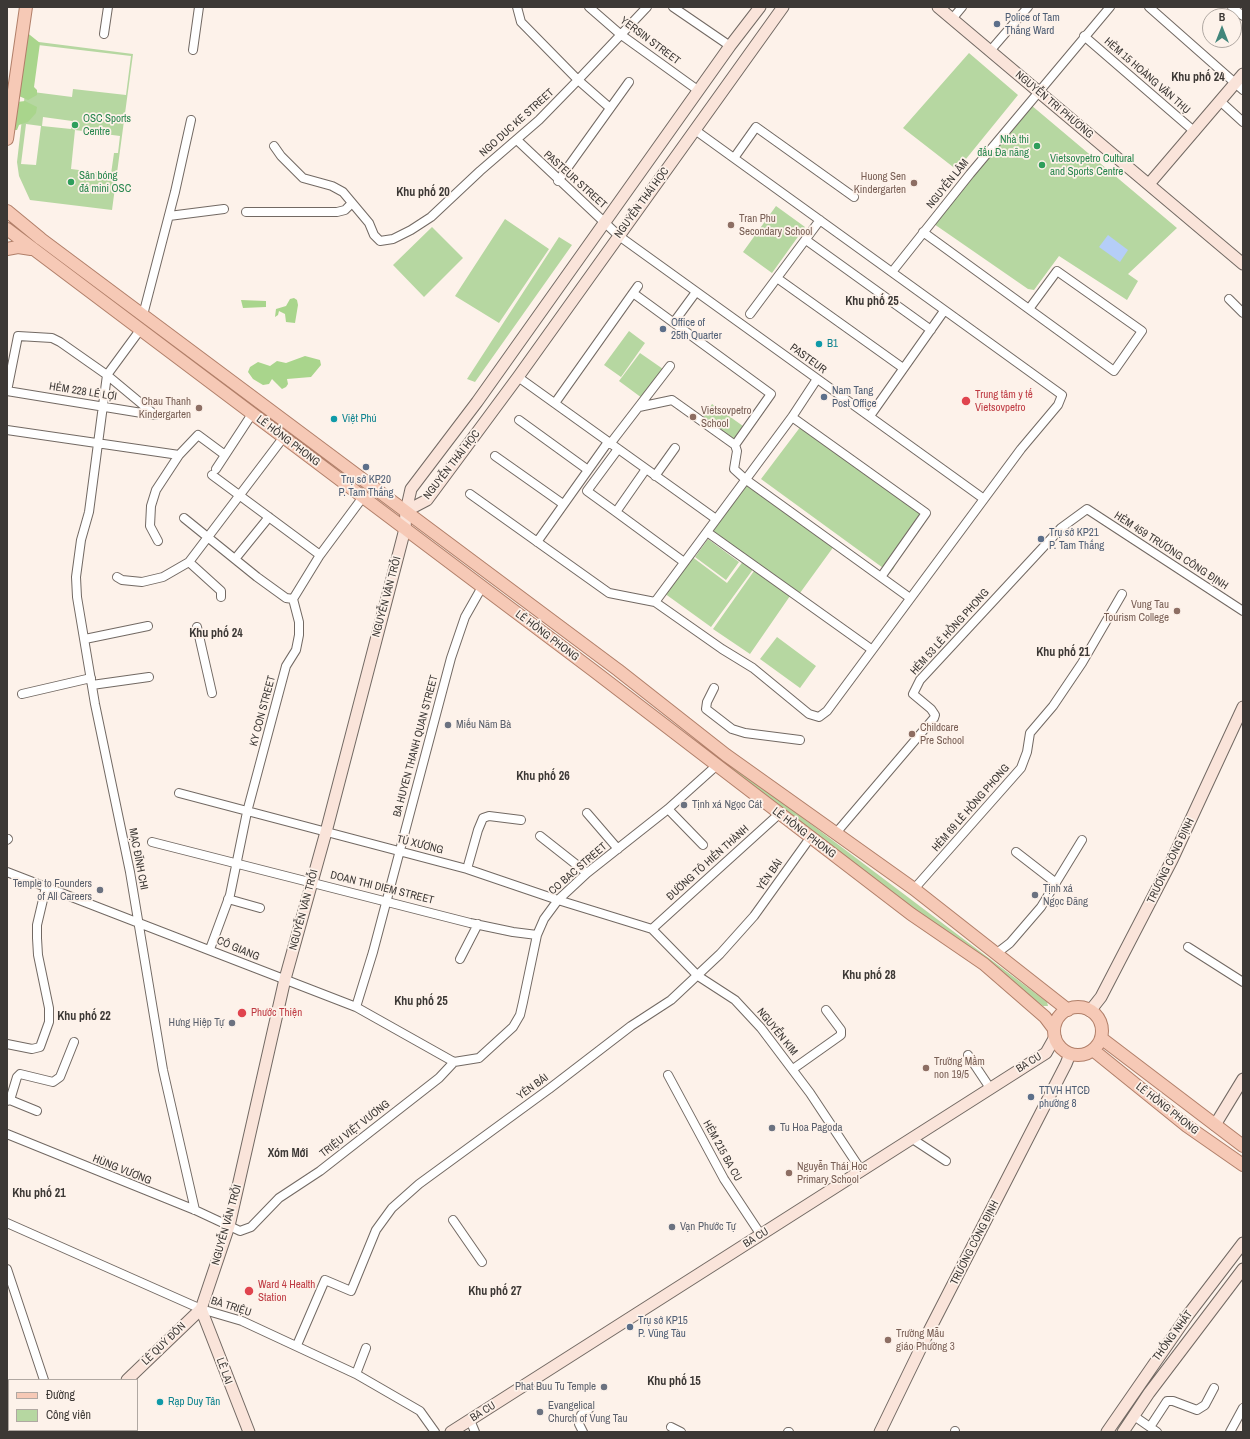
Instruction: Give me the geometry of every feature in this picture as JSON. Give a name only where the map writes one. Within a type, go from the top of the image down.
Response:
[{"type":"main road","points":[[7,139],[26,7]]},
{"type":"main road","name":"NGUYỄN THÁI HỌC","points":[[406,512],[411,489],[502,366],[730,46],[760,7]]},
{"type":"main road","name":"NGUYỄN THÁI HỌC","points":[[406,512],[427,500],[518,377],[784,7]]},
{"type":"main road","name":"NGUYỄN TRI PHƯƠNG","points":[[938,7],[1243,264]]},
{"type":"main road","points":[[1149,184],[1220,101],[1239,86],[1243,74]]},
{"type":"main road","name":"LÊ HỒNG PHONG","points":[[7,211],[145,317],[618,670],[726,755],[914,889],[1053,1000],[1068,1010]]},
{"type":"main road","name":"LÊ HỒNG PHONG","points":[[7,229],[482,587],[911,914],[984,964],[1045,1017],[1054,1033]]},
{"type":"main road","points":[[20,239],[29,229]]},
{"type":"main road","points":[[7,249],[21,247],[34,250]]},
{"type":"main road","points":[[140,330],[145,317]]},
{"type":"main road","points":[[502,366],[518,377]]},
{"type":"main road","points":[[255,417],[266,407]]},
{"type":"main road","points":[[379,510],[388,498]]},
{"type":"main road","name":"NGUYỄN VĂN TRỖI","points":[[201,1309],[229,1226],[285,979],[326,832],[404,529],[406,512]]},
{"type":"main road","name":"TRƯƠNG CÔNG ĐỊNH","points":[[1090,1011],[1101,997],[1182,840],[1243,707]]},
{"type":"main road","points":[[716,766],[726,755]]},
{"type":"main road","points":[[1083,1008],[1090,1011],[1100,1023],[1101,1038],[1093,1050],[1085,1054],[1070,1054],[1058,1044],[1054,1033],[1056,1021],[1068,1010],[1083,1008]]},
{"type":"main road","name":"BA CU","points":[[451,1432],[1046,1053],[1054,1033]]},
{"type":"main road","name":"LÊ HỒNG PHONG","points":[[1101,1038],[1243,1146]]},
{"type":"main road","name":"LÊ HỒNG PHONG","points":[[1093,1050],[1187,1126],[1243,1165]]},
{"type":"main road","name":"TRƯƠNG CÔNG ĐỊNH","points":[[880,1432],[929,1331],[1070,1054]]},
{"type":"main road","points":[[1215,1125],[1243,1079]]},
{"type":"main road","name":"THỐNG NHẤT","points":[[1107,1432],[1188,1315],[1243,1243]]},
{"type":"main road","name":"THỐNG NHẤT","points":[[1123,1432],[1149,1393],[1243,1269]]},
{"type":"main road","name":"LÊ QUÝ ĐÔN","points":[[128,1379],[201,1309]]},
{"type":"main road","name":"LÊ LAI","points":[[201,1309],[248,1432]]},
{"type":"main road","points":[[1188,1315],[1202,1324]]},
{"type":"street","points":[[104,34],[108,7]]},
{"type":"street","points":[[193,50],[199,7]]},
{"type":"street","points":[[517,7],[521,22],[578,80],[610,108]]},
{"type":"street","name":"YERSIN STREET","points":[[589,7],[620,34],[699,91]]},
{"type":"street","name":"NGO DUC KE STREET","points":[[352,203],[369,222],[374,235],[380,241],[393,239],[411,230],[431,217],[480,171],[539,120],[646,7]]},
{"type":"street","points":[[673,7],[730,46]]},
{"type":"street","points":[[952,19],[962,7]]},
{"type":"street","points":[[990,51],[1028,7]]},
{"type":"street","name":"NGUYỄN LÂM","points":[[892,272],[1038,91],[1110,7]]},
{"type":"street","points":[[1149,7],[1239,86]]},
{"type":"street","points":[[1232,7],[1243,16]]},
{"type":"street","name":"HẺM 15 HOÀNG VĂN THỤ","points":[[1084,36],[1195,132]]},
{"type":"street","points":[[558,181],[629,82]]},
{"type":"street","points":[[1220,101],[1243,122]]},
{"type":"street","points":[[145,317],[191,120]]},
{"type":"street","points":[[734,158],[756,127],[854,197]]},
{"type":"street","points":[[470,494],[609,593],[656,602],[722,649],[753,668],[809,714],[817,717],[824,715],[984,498],[1021,449],[1058,405],[1062,395],[695,130]]},
{"type":"street","name":"PASTEUR STREET","points":[[517,140],[558,181],[619,236]]},
{"type":"street","points":[[246,212],[337,212],[345,210],[352,203],[343,192],[303,178],[281,156],[274,146]]},
{"type":"street","points":[[169,216],[224,209]]},
{"type":"street","points":[[750,314],[820,220]]},
{"type":"street","points":[[923,232],[1114,371],[1142,331],[1057,271],[1029,309]]},
{"type":"street","name":"PASTEUR","points":[[619,236],[984,498]]},
{"type":"street","points":[[806,240],[931,330]]},
{"type":"street","points":[[777,278],[903,368]]},
{"type":"street","points":[[554,403],[638,286]]},
{"type":"street","points":[[674,322],[696,292]]},
{"type":"street","points":[[633,293],[771,394],[735,445]]},
{"type":"street","points":[[1229,299],[1243,313]]},
{"type":"street","points":[[870,416],[944,311]]},
{"type":"street","points":[[7,391],[18,336],[52,338],[107,375],[140,330]]},
{"type":"street","points":[[536,542],[588,470],[670,366]]},
{"type":"street","name":"MẠC ĐĨNH CHI","points":[[107,375],[89,512],[81,540],[76,577],[77,597],[91,682],[130,872],[137,923],[163,1070],[195,1210]]},
{"type":"street","name":"HẺM 228 LÊ LỢI","points":[[7,391],[155,415],[107,375]]},
{"type":"street","points":[[518,377],[716,519]]},
{"type":"street","points":[[656,602],[744,479],[792,417],[817,379]]},
{"type":"street","points":[[639,407],[672,400],[735,445],[737,451],[734,469],[744,479],[910,598]]},
{"type":"street","points":[[255,417],[225,455],[214,472],[240,495],[320,554]]},
{"type":"street","points":[[792,417],[926,513],[881,577]]},
{"type":"street","points":[[519,420],[588,470]]},
{"type":"street","points":[[7,430],[179,456]]},
{"type":"street","points":[[158,541],[150,526],[151,506],[156,490],[179,456],[198,435],[225,455]]},
{"type":"street","points":[[117,577],[122,580],[142,582],[163,577],[189,562],[283,438]]},
{"type":"street","points":[[655,476],[674,448]]},
{"type":"street","points":[[618,449],[587,491],[684,562]]},
{"type":"street","points":[[495,456],[563,504]]},
{"type":"street","points":[[616,512],[646,470]]},
{"type":"street","points":[[184,518],[286,598],[293,599],[320,554],[363,497]]},
{"type":"street","name":"HẺM 459 TRƯƠNG CÔNG ĐỊNH","points":[[1087,509],[1243,611]]},
{"type":"street","name":"HẺM 53 LÊ HỒNG PHONG","points":[[836,833],[934,718],[935,715],[931,709],[914,694],[920,680],[1061,528],[1087,509]]},
{"type":"street","points":[[235,559],[269,517]]},
{"type":"street","points":[[707,532],[872,648]]},
{"type":"street","points":[[189,562],[221,591],[221,597]]},
{"type":"street","name":"BA HUYEN THANH QUAN STREET","points":[[356,1007],[387,900],[451,658],[465,617],[482,587]]},
{"type":"street","name":"HẺM 69 LÊ HỒNG PHONG","points":[[914,889],[1021,768],[1027,752],[1030,734],[1053,706],[1082,663],[1122,594]]},
{"type":"street","name":"KY CON STREET","points":[[210,949],[228,899],[247,812],[286,666],[296,650],[299,635],[299,622],[293,599]]},
{"type":"street","points":[[85,639],[148,626]]},
{"type":"street","points":[[197,627],[212,693]]},
{"type":"street","points":[[22,694],[91,682],[149,677]]},
{"type":"street","points":[[714,688],[706,702],[706,709],[732,729],[745,733],[800,740]]},
{"type":"street","name":"CO BAC STREET","points":[[454,1062],[479,1058],[513,1027],[520,1015],[524,1002],[537,935],[544,919],[558,900],[587,873],[668,809],[716,766]]},
{"type":"street","name":"TÚ XƯƠNG","points":[[179,793],[400,852],[467,868],[558,900],[652,929]]},
{"type":"street","points":[[668,809],[703,845]]},
{"type":"street","points":[[586,813],[618,849]]},
{"type":"street","name":"ĐƯỜNG TÔ HIẾN THÀNH","points":[[652,929],[779,814]]},
{"type":"street","points":[[467,868],[478,830],[485,817],[521,820]]},
{"type":"street","points":[[540,836],[587,873]]},
{"type":"street","name":"YÊN BÁI","points":[[297,1345],[325,1280],[351,1291],[376,1230],[392,1208],[403,1197],[631,1026],[671,1000],[698,976],[754,916],[810,838]]},
{"type":"street","points":[[996,953],[1010,943],[1033,916],[1056,883],[1082,840]]},
{"type":"street","name":"DOAN THI DIEM STREET","points":[[152,842],[478,924],[513,932],[537,935]]},
{"type":"street","points":[[1016,852],[1056,883]]},
{"type":"street","name":"CÔ GIANG","points":[[7,872],[137,923],[210,949],[356,1007],[454,1062]]},
{"type":"street","points":[[7,1044],[32,1049],[40,1048],[49,1022],[49,1008],[38,955],[36,925],[46,887]]},
{"type":"street","points":[[228,899],[260,908]]},
{"type":"street","points":[[460,959],[478,924]]},
{"type":"street","name":"NGUYỄN KIM","points":[[652,929],[698,976],[735,1000],[762,1028],[793,1069],[861,1170]]},
{"type":"street","points":[[1188,947],[1243,982]]},
{"type":"street","points":[[793,1069],[841,1035],[841,1030],[826,1010]]},
{"type":"street","points":[[38,1111],[8,1100],[17,1077],[20,1074],[53,1082],[60,1077],[74,1042]]},
{"type":"street","points":[[968,1055],[990,1088]]},
{"type":"street","name":"TRIỆU VIỆT VƯƠNG","points":[[229,1226],[240,1231],[251,1227],[279,1198],[320,1171],[439,1078],[454,1062]]},
{"type":"street","name":"HẺM 215 BA CU","points":[[668,1075],[724,1179],[761,1235]]},
{"type":"street","name":"HÙNG VƯƠNG","points":[[7,1134],[195,1210],[229,1226]]},
{"type":"street","points":[[911,1138],[946,1161]]},
{"type":"street","points":[[454,1220],[482,1262]]},
{"type":"street","name":"BÀ TRIỆU","points":[[7,1223],[201,1309],[242,1321],[297,1345],[326,1361],[356,1374],[420,1411],[435,1432]]},
{"type":"street","points":[[7,1269],[44,1379]]},
{"type":"street","points":[[356,1374],[366,1348]]},
{"type":"street","points":[[1150,1427],[1167,1401],[1172,1401],[1197,1410],[1205,1404],[1214,1388]]},
{"type":"street","points":[[583,1432],[579,1424],[581,1415],[590,1408]]},
{"type":"street","points":[[1230,1432],[1243,1408]]},
{"type":"street","points":[[1134,1416],[1157,1432]]},
{"type":"street","points":[[470,1420],[475,1432]]},
{"type":"street","points":[[671,1427],[681,1432]]},
{"type":"green space","points":[[25,31],[40,43],[34,87],[37,90],[37,95],[28,100],[12,93]]},
{"type":"green space","points":[[31,41],[133,54],[112,210],[30,200],[19,176],[17,162]],"holes":[[[38,45],[131,56],[126,95],[73,89],[72,97],[33,92]],[[43,117],[72,121],[71,129],[42,126]],[[26,124],[41,126],[36,165],[21,164]],[[75,130],[120,136],[118,153],[114,153],[111,174],[71,169]]]},
{"type":"green space","points":[[969,53],[1018,95],[957,170],[903,128]]},
{"type":"green space","points":[[25,101],[37,107],[36,113],[28,122],[19,125],[17,130],[15,130],[13,129],[17,102]]},
{"type":"green space","name":"Vietsovpetro Cultural and Sports Centre","points":[[1031,105],[1177,228],[1128,274],[1138,281],[1127,300],[1059,256],[1034,290],[1028,289],[934,224]]},
{"type":"green space","points":[[776,206],[805,227],[772,273],[743,252]]},
{"type":"green space","points":[[505,219],[549,249],[499,323],[455,296]]},
{"type":"green space","points":[[432,227],[463,258],[424,297],[393,265]]},
{"type":"green space","points":[[559,237],[572,245],[475,382],[467,379]]},
{"type":"green space","points":[[294,298],[297,300],[298,305],[295,323],[286,322],[285,314],[279,311],[278,315],[275,317],[276,309],[286,306],[290,299]]},
{"type":"green space","points":[[241,300],[266,301],[266,307],[243,308]]},
{"type":"green space","points":[[629,331],[645,343],[621,377],[604,365]]},
{"type":"green space","points":[[640,353],[663,369],[642,398],[619,381]]},
{"type":"green space","points":[[305,356],[320,360],[321,365],[311,377],[287,379],[288,384],[282,389],[272,379],[269,384],[263,385],[253,379],[248,372],[250,367],[258,362],[270,366],[277,361],[286,363]]},
{"type":"green space","points":[[712,404],[743,426],[733,440],[702,419]]},
{"type":"green space","points":[[801,426],[929,516],[904,551],[898,552],[894,568],[890,573],[761,479]]},
{"type":"green space","points":[[750,480],[837,542],[800,593],[713,531]]},
{"type":"green space","points":[[708,539],[739,562],[726,580],[695,557]]},
{"type":"green space","points":[[691,556],[727,583],[744,560],[754,568],[711,627],[664,593]]},
{"type":"green space","points":[[754,571],[790,596],[750,654],[713,629]]},
{"type":"green space","points":[[777,637],[816,666],[800,688],[760,659]]},
{"type":"green space","points":[[726,762],[730,763],[1047,1002],[1048,1006],[1043,1006],[725,765]]},
{"type":"water","points":[[1108,235],[1128,250],[1120,262],[1099,247]]},
{"type":"place","name":"Police of Tam Thắng Ward","points":[[997,24]]},
{"type":"place","name":"OSC Sports Centre","points":[[75,125]]},
{"type":"place","name":"Nhà thi đấu Đa năng","points":[[1037,146]]},
{"type":"place","name":"Vietsovpetro Cultural and Sports Centre","points":[[1042,165]]},
{"type":"place","name":"Sân bóng đá mini OSC","points":[[71,182]]},
{"type":"place","name":"Huong Sen Kindergarten","points":[[914,183]]},
{"type":"place","name":"Tran Phu Secondary School","points":[[731,225]]},
{"type":"place","name":"Office of 25th Quarter","points":[[663,329]]},
{"type":"place","name":"B1","points":[[819,344]]},
{"type":"place","name":"Nam Tang Post Office","points":[[824,397]]},
{"type":"place","name":"Trung tâm y tế Vietsovpetro","points":[[966,401]]},
{"type":"place","name":"Chau Thanh Kindergarten","points":[[199,408]]},
{"type":"place","name":"Vietsovpetro School","points":[[693,417]]},
{"type":"place","name":"Việt Phú","points":[[334,419]]},
{"type":"place","name":"Trụ sở KP20 P. Tam Thắng","points":[[366,467]]},
{"type":"place","name":"Trụ sở KP21 P. Tam Thắng","points":[[1041,539]]},
{"type":"place","name":"Vung Tau Tourism College","points":[[1177,611]]},
{"type":"place","name":"Miếu Năm Bà","points":[[448,725]]},
{"type":"place","name":"Childcare Pre School","points":[[912,734]]},
{"type":"place","name":"Tịnh xá Ngọc Cát","points":[[684,805]]},
{"type":"place","name":"Temple to Founders of All Careers","points":[[100,890]]},
{"type":"place","name":"Tịnh xá Ngọc Đăng","points":[[1035,895]]},
{"type":"place","name":"Phước Thiện","points":[[242,1013]]},
{"type":"place","name":"Hưng Hiệp Tự","points":[[232,1023]]},
{"type":"place","name":"Trường Mầm non 19/5","points":[[926,1068]]},
{"type":"place","name":"TTVH HTCĐ phường 8","points":[[1031,1097]]},
{"type":"place","name":"Tu Hoa Pagoda","points":[[772,1128]]},
{"type":"place","name":"Nguyễn Thái Học Primary School","points":[[789,1173]]},
{"type":"place","name":"Vạn Phước Tự","points":[[672,1227]]},
{"type":"place","name":"Ward 4 Health Station","points":[[249,1291]]},
{"type":"place","name":"Trụ sở KP15 P. Vũng Tàu","points":[[630,1327]]},
{"type":"place","name":"Trường Mẫu giáo Phường 3","points":[[888,1340]]},
{"type":"place","name":"Phat Buu Tu Temple","points":[[604,1387]]},
{"type":"place","name":"Rạp Duy Tân","points":[[160,1402]]},
{"type":"place","name":"Evangelical Church of Vung Tau","points":[[540,1412]]},
{"type":"district","name":"Khu phố 24","points":[[1198,78]]},
{"type":"district","name":"Khu phố 20","points":[[423,193]]},
{"type":"district","name":"Khu phố 25","points":[[872,302]]},
{"type":"district","name":"Khu phố 24","points":[[216,634]]},
{"type":"district","name":"Khu phố 21","points":[[1063,653]]},
{"type":"district","name":"Khu phố 26","points":[[543,777]]},
{"type":"district","name":"Khu phố 28","points":[[869,976]]},
{"type":"district","name":"Khu phố 25","points":[[421,1002]]},
{"type":"district","name":"Khu phố 22","points":[[84,1017]]},
{"type":"district","name":"Xóm Mới","points":[[288,1154]]},
{"type":"district","name":"Khu phố 21","points":[[39,1194]]},
{"type":"district","name":"Khu phố 27","points":[[495,1292]]},
{"type":"district","name":"Khu phố 15","points":[[674,1382]]}]
